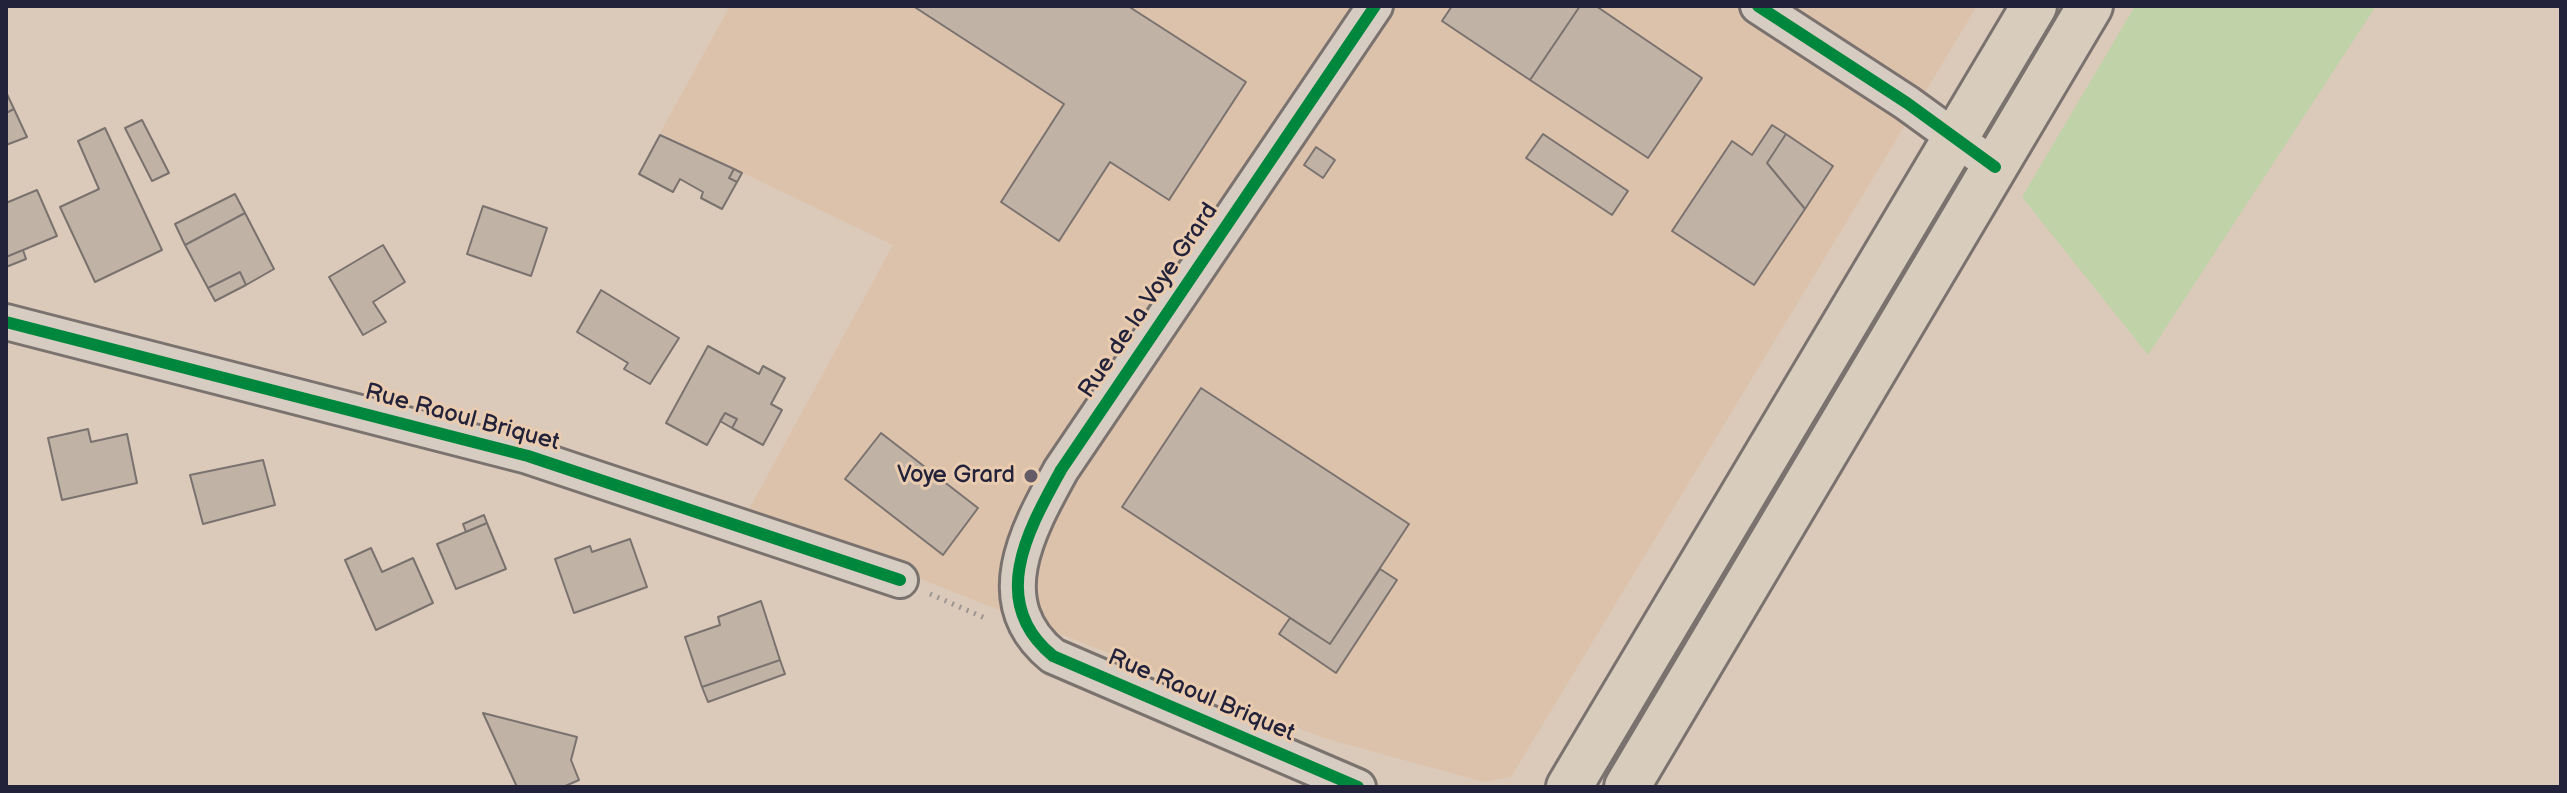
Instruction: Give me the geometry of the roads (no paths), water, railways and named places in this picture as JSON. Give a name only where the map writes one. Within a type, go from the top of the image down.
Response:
[{"type":"main road","points":[[1569,787],[2034,6]]},
{"type":"main road","points":[[1627,787],[2090,6]]},
{"type":"street","name":"Rue de la Voye Grard","points":[[1032,639],[1016,595],[1019,562],[1034,519],[1061,470],[1375,6]]},
{"type":"street","points":[[1758,6],[1907,103],[1995,167]]},
{"type":"street","name":"Rue Raoul Briquet","points":[[6,322],[528,456],[900,580]]},
{"type":"street","name":"Rue Raoul Briquet","points":[[1032,639],[1053,656],[1358,787]]},
{"type":"place","name":"Voye Grard","points":[[1031,476]]}]
